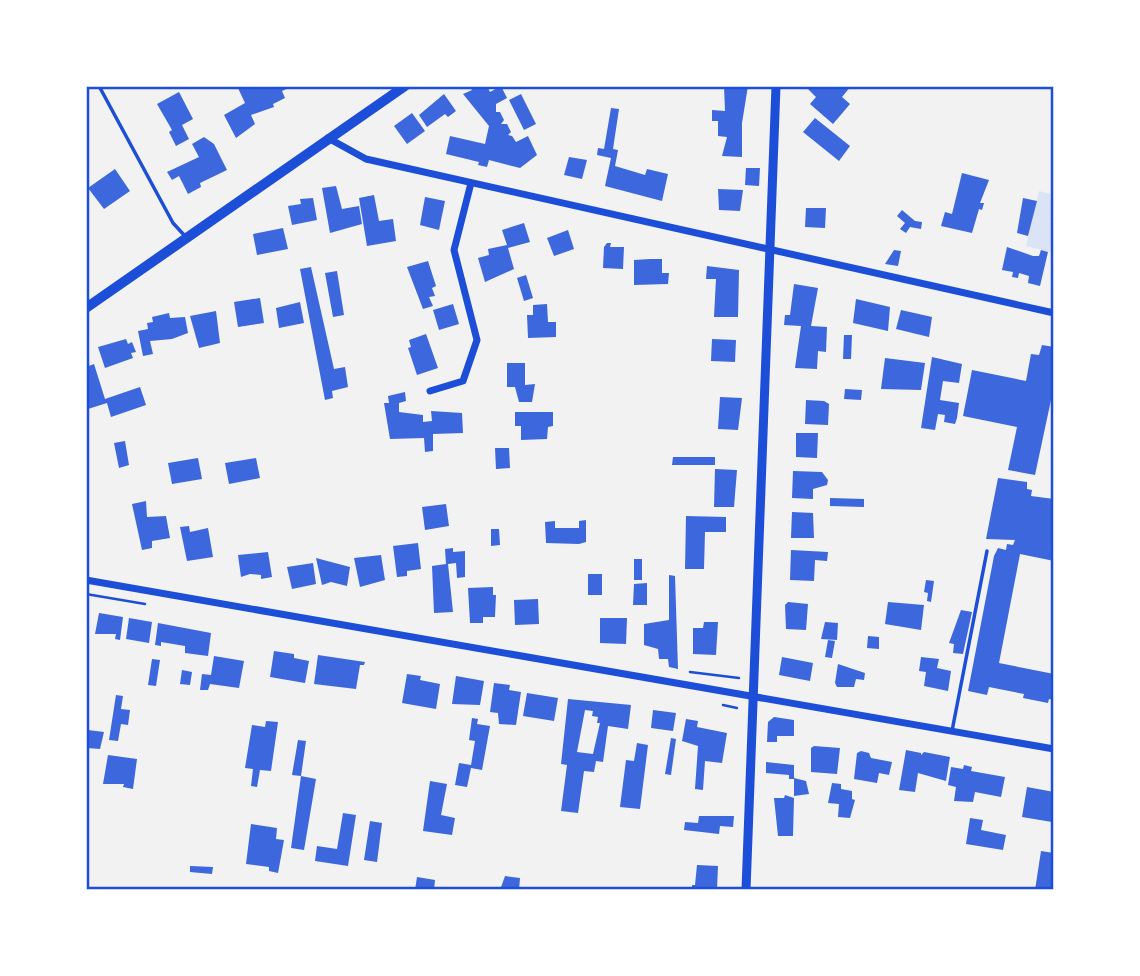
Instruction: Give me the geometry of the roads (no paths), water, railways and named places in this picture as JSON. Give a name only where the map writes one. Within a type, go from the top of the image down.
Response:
[{"type":"main road","points":[[86,308],[405,86]]},
{"type":"street","points":[[746,890],[776,86]]},
{"type":"street","points":[[328,138],[366,159],[1054,313]]},
{"type":"street","points":[[430,391],[463,381],[477,340],[454,250],[471,183]]},
{"type":"street","points":[[86,580],[1054,749]]},
{"type":"lane","points":[[99,86],[173,222],[186,238]]},
{"type":"lane","points":[[952,731],[987,551]]}]
